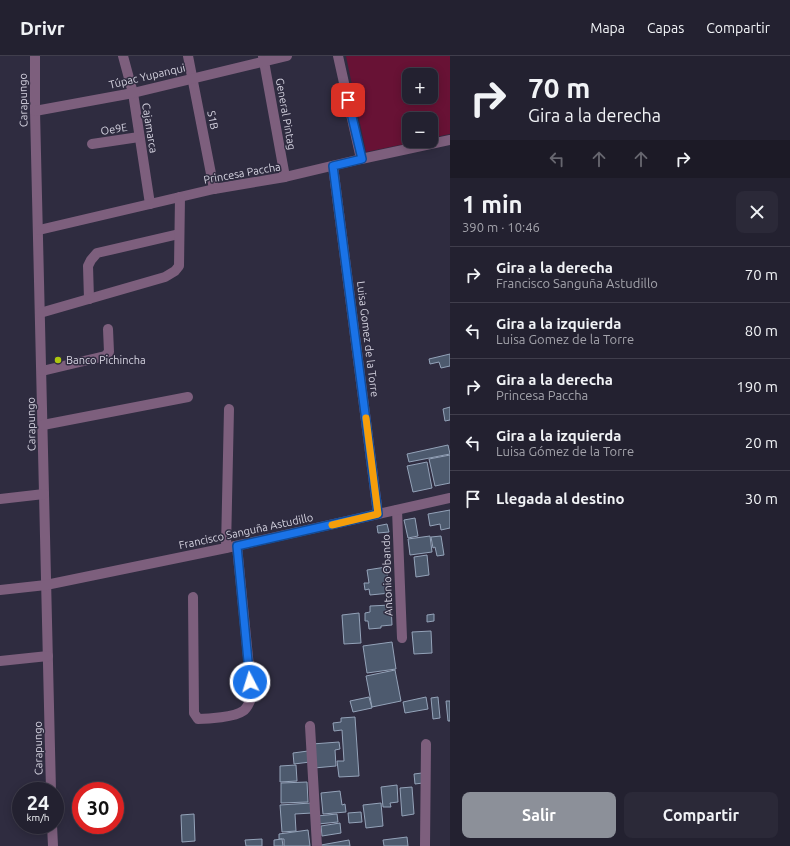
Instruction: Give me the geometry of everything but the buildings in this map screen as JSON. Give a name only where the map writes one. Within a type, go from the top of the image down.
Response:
[{"type":"street","name":"Carapungo","points":[[35,56],[51,782]]},
{"type":"street","name":"Cajamarca","points":[[123,56],[133,93],[150,204]]},
{"type":"street","name":"S1B","points":[[188,56],[214,190]]},
{"type":"street","name":"Túpac Yupanqui","points":[[35,111],[133,93],[264,59],[287,56]]},
{"type":"street","points":[[338,56],[362,159]]},
{"type":"street","name":"General Pintag","points":[[264,59],[285,177]]},
{"type":"street","name":"Oe9E","points":[[92,144],[139,137]]},
{"type":"street","name":"Princesa Paccha","points":[[39,230],[180,197],[285,177],[450,140]]},
{"type":"street","name":"Luisa Gomez de la Torre","points":[[333,166],[378,514]]},
{"type":"street","points":[[40,314],[165,277],[174,271],[179,266],[180,197]]},
{"type":"street","points":[[90,299],[88,266],[97,253],[179,234]]},
{"type":"street","points":[[42,371],[105,356],[109,352],[108,328]]},
{"type":"street","points":[[43,424],[188,397]]},
{"type":"street","points":[[226,548],[229,409]]},
{"type":"street","points":[[0,499],[44,494]]},
{"type":"street","name":"Francisco Sanguña Astudillo","points":[[0,590],[46,586],[237,546],[450,498]]},
{"type":"street","name":"Antonio Obando","points":[[397,510],[402,638]]},
{"type":"street","points":[[193,597],[194,713],[198,719],[209,720],[242,712],[252,697],[237,546]]},
{"type":"street","points":[[0,661],[48,656]]},
{"type":"street","points":[[310,726],[317,846]]},
{"type":"street","points":[[425,846],[426,744]]},
{"type":"street","points":[[52,834],[53,846]]},
{"type":"shaded area","points":[[346,56],[450,56],[450,134],[438,137],[438,112],[402,112],[402,145],[366,152]]},
{"type":"slow traffic","points":[[332,525],[378,514],[366,418]]},
{"type":"place","name":"Banco Pichincha","points":[[58,360]]},
{"type":"route","points":[[250,682],[237,546],[378,514],[333,166],[362,159],[348,100]]}]
